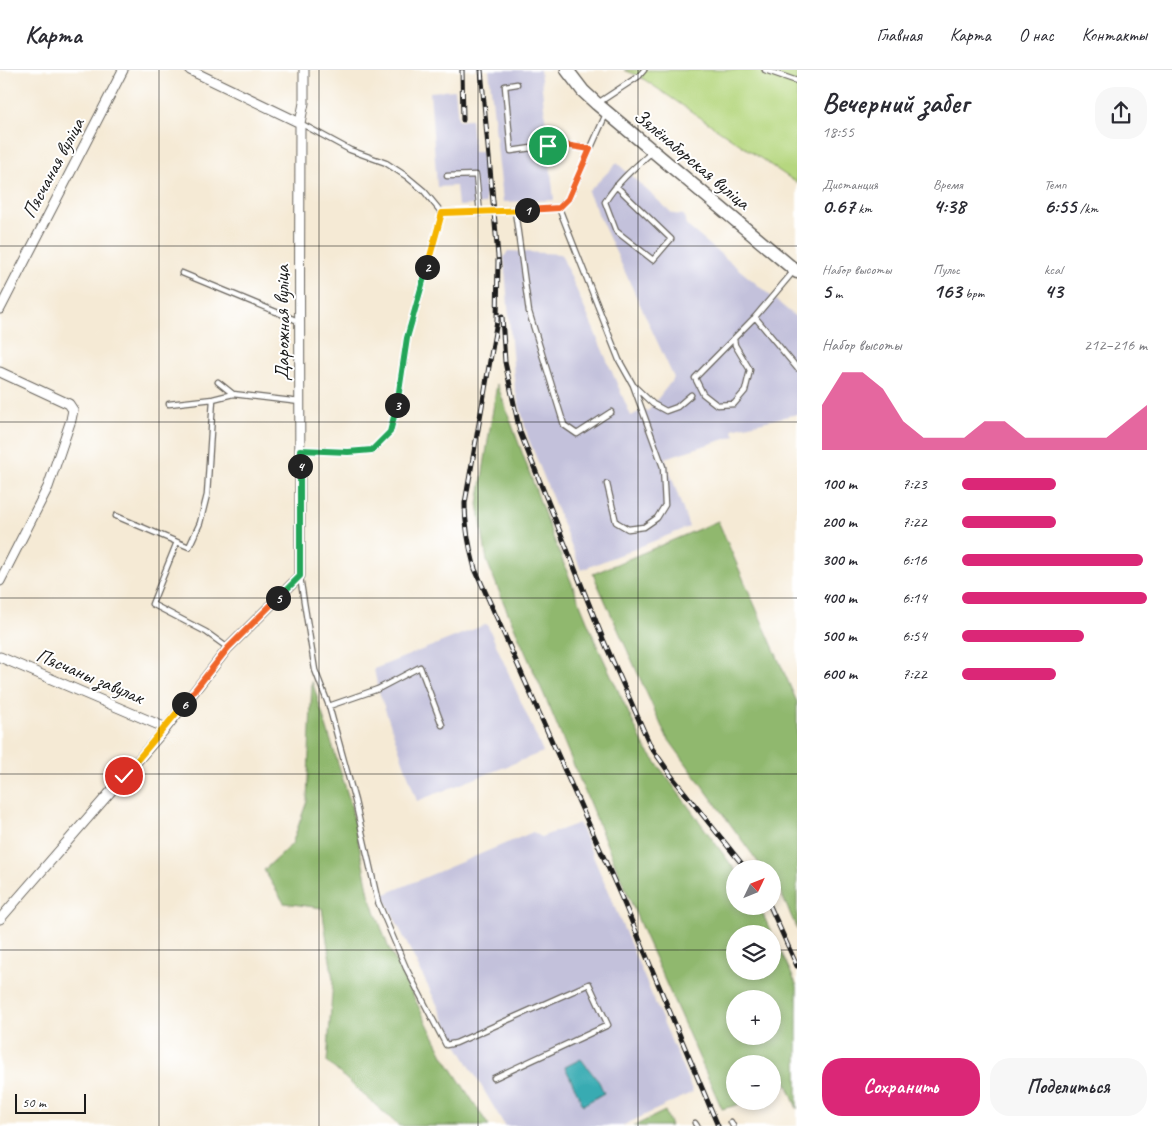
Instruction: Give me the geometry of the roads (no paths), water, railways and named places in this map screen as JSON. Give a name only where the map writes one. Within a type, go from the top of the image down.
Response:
[{"type":"main road","name":"Зялёнаборская вуліца","points":[[567,70],[583,91],[602,108],[796,271]]},
{"type":"street","name":"Пясчаная вуліца","points":[[0,309],[123,70]]},
{"type":"street","points":[[190,70],[300,123]]},
{"type":"street","name":"Дарожная вуліца","points":[[300,576],[298,321],[300,123],[304,102],[304,70]]},
{"type":"street","points":[[0,372],[69,404],[73,410],[48,487],[0,581]]},
{"type":"street","points":[[0,919],[166,728],[228,648],[300,576]]},
{"type":"street","name":"Пясчаны завулак","points":[[0,657],[166,728]]},
{"type":"lane","points":[[442,213],[559,208],[568,199],[590,149],[602,108],[644,70]]},
{"type":"lane","points":[[765,70],[797,81]]},
{"type":"lane","points":[[517,84],[505,86],[511,151],[559,144],[590,149]]},
{"type":"lane","points":[[300,123],[350,150],[386,163],[406,176],[424,192],[442,213]]},
{"type":"lane","points":[[616,186],[671,238],[653,260],[616,231],[605,202],[616,186],[653,151]]},
{"type":"lane","points":[[446,176],[476,175],[480,212]]},
{"type":"lane","points":[[559,208],[619,360],[633,385],[663,467],[665,504],[657,518],[644,527],[628,529],[616,522],[607,484]]},
{"type":"lane","points":[[515,211],[529,312],[564,425],[577,434],[611,412]]},
{"type":"lane","points":[[300,450],[348,452],[372,450],[390,432],[397,405],[407,338],[442,213]]},
{"type":"lane","points":[[734,339],[735,345],[750,370],[745,392],[734,404],[717,405],[703,394],[695,378],[755,317],[796,271]]},
{"type":"lane","points":[[182,273],[298,321]]},
{"type":"lane","points":[[755,317],[797,368]]},
{"type":"lane","points":[[218,382],[232,394]]},
{"type":"lane","points":[[633,385],[653,404],[666,411],[677,407],[691,395]]},
{"type":"lane","points":[[169,404],[213,400],[232,394],[300,402]]},
{"type":"lane","points":[[116,516],[188,547],[200,523],[207,495],[213,400]]},
{"type":"lane","points":[[177,542],[152,604],[206,632],[228,648]]},
{"type":"lane","points":[[300,576],[315,670],[329,706],[355,801],[378,902],[406,968],[446,1045],[456,1043],[589,984],[608,1025],[494,1078]]},
{"type":"lane","points":[[329,706],[378,690],[420,667],[442,725]]},
{"type":"water","points":[[581,1059],[599,1082],[604,1093],[583,1105],[565,1067]]},
{"type":"railway","points":[[462,70],[463,120]]},
{"type":"railway","points":[[481,70],[499,267]]},
{"type":"railway","points":[[498,260],[497,321],[465,503],[469,545],[475,569],[624,903],[718,1126]]},
{"type":"railway","points":[[502,317],[505,362],[520,432],[603,639],[651,747],[673,778],[739,860]]},
{"type":"railway","points":[[774,915],[797,966]]}]
